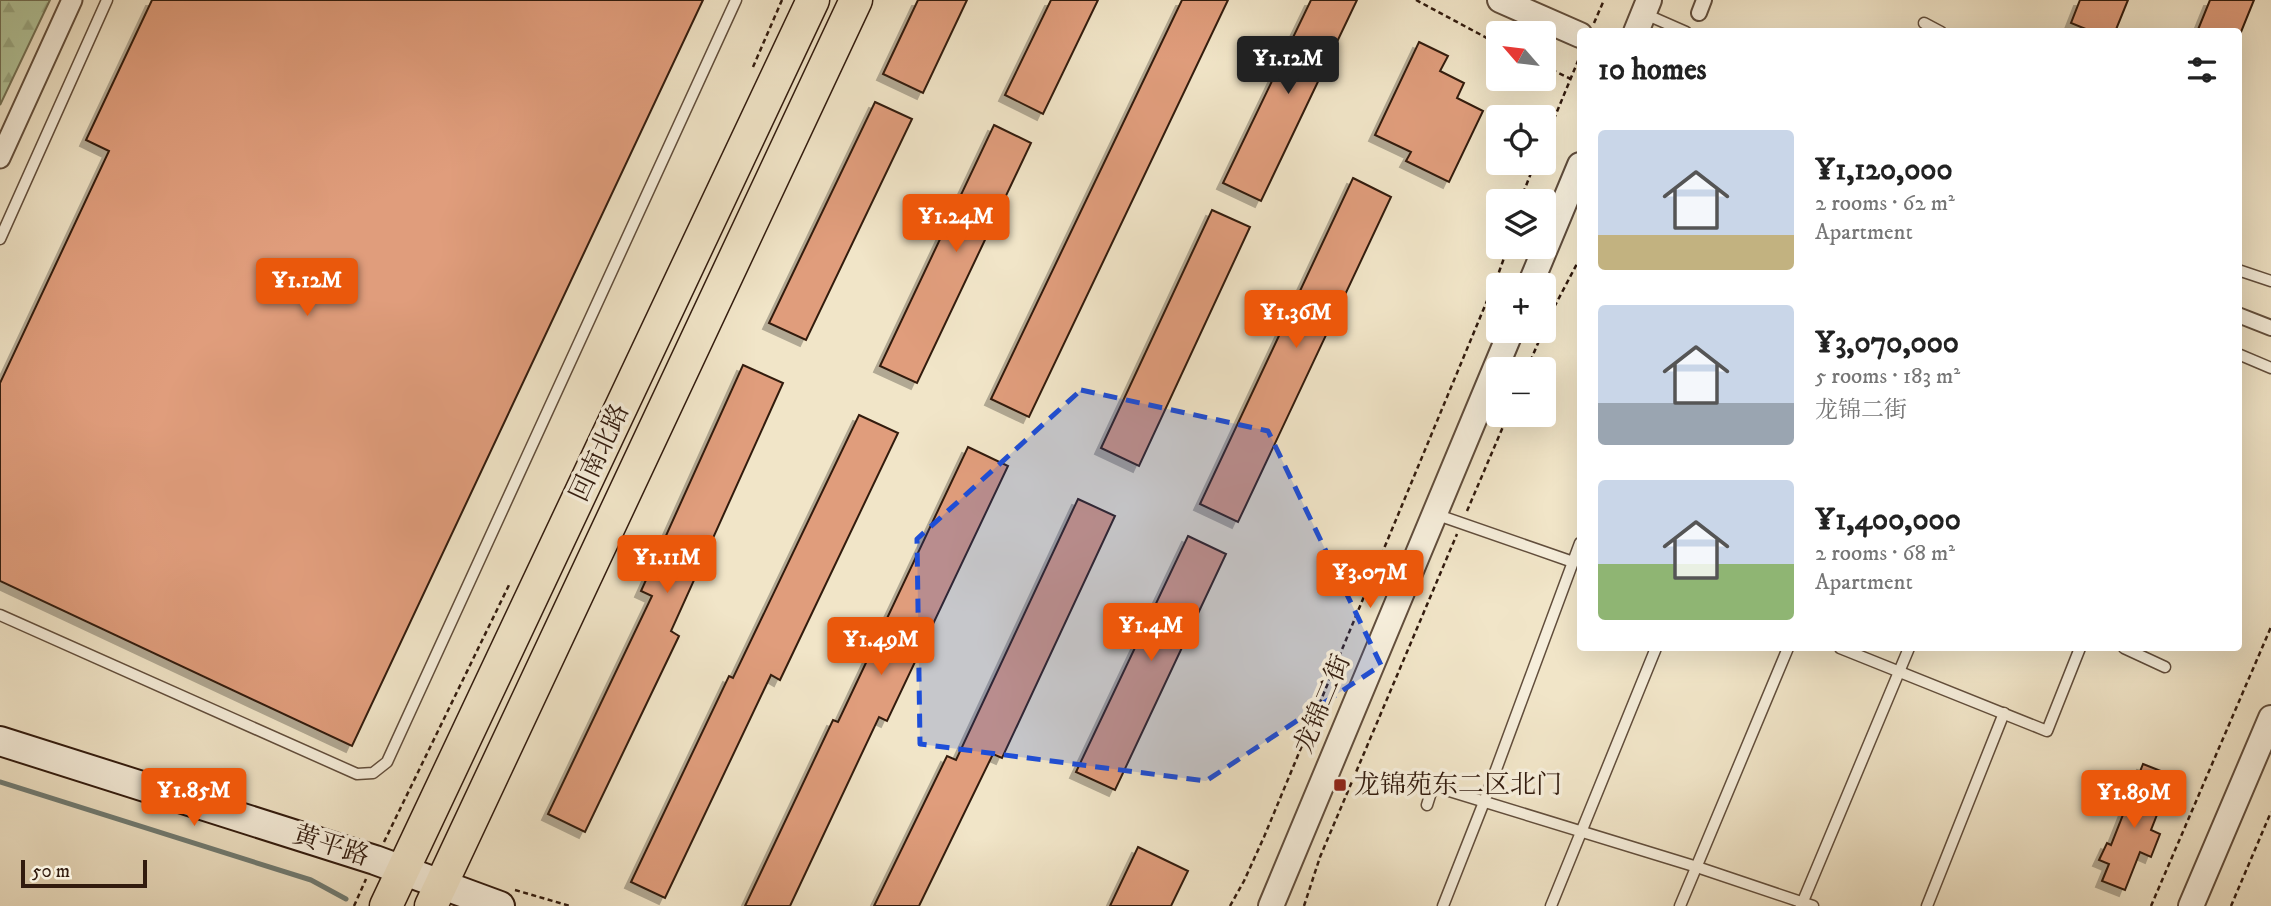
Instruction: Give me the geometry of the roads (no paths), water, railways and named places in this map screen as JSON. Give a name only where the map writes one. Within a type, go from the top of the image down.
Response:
[{"type":"main road","name":"回南北路","points":[[372,902],[403,870],[813,0]]},
{"type":"main road","name":"回南北路","points":[[436,896],[856,0]]},
{"type":"main road","name":"黄平路","points":[[0,741],[403,870],[436,896],[504,897]]},
{"type":"street","points":[[0,158],[72,0]]},
{"type":"street","points":[[1500,0],[1577,33]]},
{"type":"street","points":[[1535,273],[1577,172]]},
{"type":"street","points":[[2242,316],[2271,328]]},
{"type":"street","name":"龙锦二街","points":[[1271,906],[1506,343]]},
{"type":"street","points":[[2191,906],[2271,718]]},
{"type":"lane","points":[[0,239],[107,0]]},
{"type":"lane","points":[[0,615],[356,774],[373,773],[387,762],[737,0]]},
{"type":"lane","points":[[1643,15],[1674,28]]},
{"type":"lane","points":[[1924,23],[1933,28]]},
{"type":"lane","points":[[2242,271],[2271,281]]},
{"type":"lane","points":[[2242,356],[2271,368]]},
{"type":"lane","points":[[1434,514],[1573,562]]},
{"type":"lane","points":[[1443,906],[1577,551]]},
{"type":"lane","points":[[1551,906],[1655,651]]},
{"type":"lane","points":[[1681,906],[1787,651]]},
{"type":"lane","points":[[1848,651],[2047,730],[2079,651]]},
{"type":"lane","points":[[1427,805],[1433,786],[1697,867],[1806,905],[1908,651]]},
{"type":"lane","points":[[2130,651],[2165,667]]},
{"type":"lane","points":[[1927,906],[2004,713]]},
{"type":"waterway","points":[[0,782],[311,880],[346,899]]},
{"type":"place","name":"龙锦苑东二区北门","points":[[1340,785]]}]
